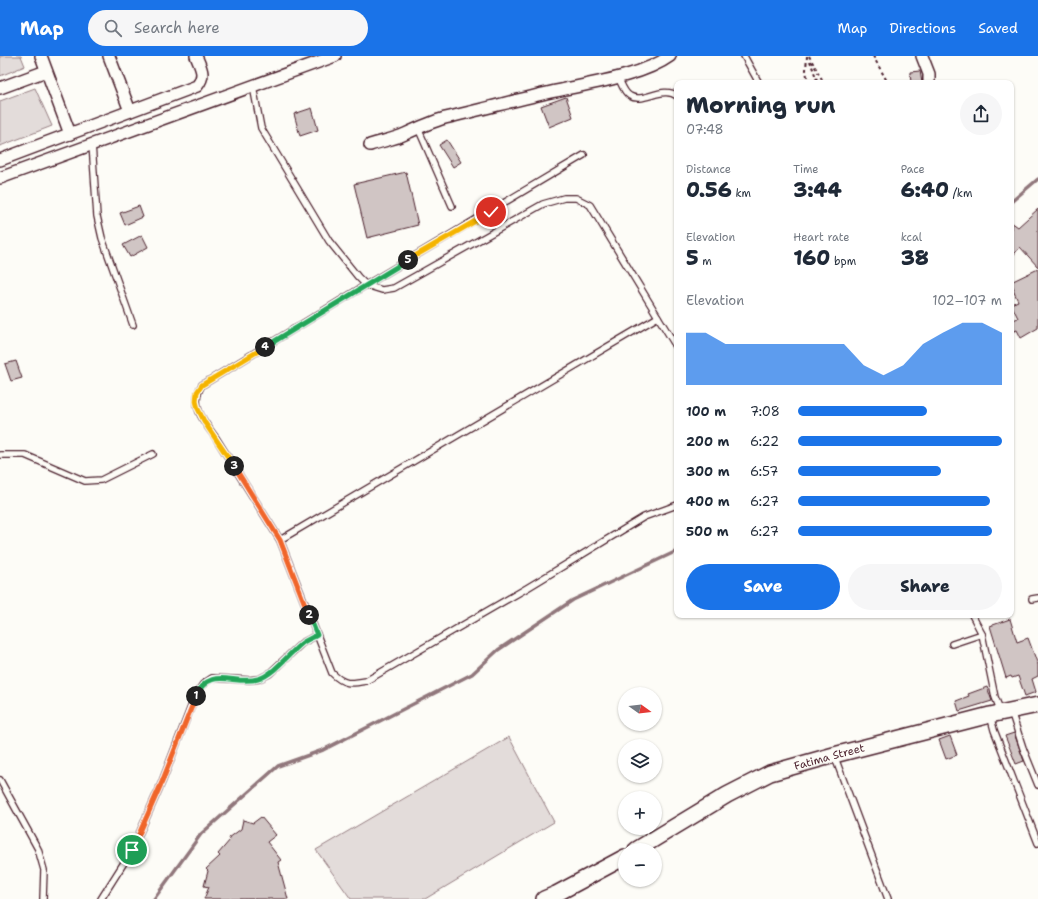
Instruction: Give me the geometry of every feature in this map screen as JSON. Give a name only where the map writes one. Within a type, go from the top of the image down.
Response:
[{"type":"street","points":[[41,56],[70,134]]},
{"type":"street","points":[[109,56],[130,111]]},
{"type":"street","points":[[0,160],[197,86],[203,75],[196,56]]},
{"type":"street","points":[[0,178],[335,56]]},
{"type":"street","points":[[370,145],[404,135],[443,118],[474,112],[618,77],[649,67],[670,56]]},
{"type":"street","points":[[922,56],[929,74],[929,80]]},
{"type":"street","points":[[0,88],[46,70]]},
{"type":"street","name":"Fatima Street","points":[[648,843],[727,795],[770,773],[1001,712],[1038,705]]},
{"type":"street","points":[[544,899],[618,861]]},
{"type":"lane","points":[[744,56],[757,80]]},
{"type":"lane","points":[[618,77],[625,92],[630,97],[640,97],[666,92],[674,94]]},
{"type":"lane","points":[[253,86],[261,128],[329,241],[366,285],[382,290],[394,288],[543,204],[564,198],[576,198],[590,204],[674,343]]},
{"type":"lane","points":[[418,128],[452,206]]},
{"type":"lane","points":[[92,144],[97,216],[102,238],[133,325]]},
{"type":"lane","points":[[584,155],[202,385],[197,392],[196,401],[198,409],[205,423],[280,540],[332,673],[340,681],[352,683],[366,681],[527,588],[644,518],[674,506]]},
{"type":"lane","points":[[280,540],[658,317]]},
{"type":"lane","points":[[0,455],[25,455],[85,481],[101,480],[153,454]]},
{"type":"lane","points":[[974,618],[982,634],[995,696],[1001,712],[1023,748],[1038,785]]},
{"type":"lane","points":[[952,644],[982,634]]},
{"type":"lane","points":[[101,899],[132,850],[162,782],[196,694],[203,684],[212,678],[249,680],[259,679],[269,674],[302,643],[317,635]]},
{"type":"lane","points":[[1001,712],[994,730],[1038,843]]},
{"type":"lane","points":[[834,755],[888,899]]},
{"type":"lane","points":[[0,780],[38,849],[44,870],[43,899]]},
{"type":"path","points":[[808,56],[806,70],[808,80]]},
{"type":"path","points":[[808,56],[817,80]]},
{"type":"path","points":[[808,56],[822,80]]},
{"type":"path","points":[[873,56],[886,80]]},
{"type":"shaded area","points":[[0,56],[21,56],[25,66],[0,76]]},
{"type":"shaded area","points":[[35,88],[52,126],[0,146],[0,101]]},
{"type":"shaded area","points":[[509,737],[554,822],[425,899],[351,899],[316,850]]},
{"type":"building","points":[[920,71],[922,80],[911,80],[910,72]]},
{"type":"building","points":[[566,97],[573,117],[549,127],[541,106]]},
{"type":"building","points":[[312,108],[318,130],[300,136],[294,114]]},
{"type":"building","points":[[447,140],[461,162],[453,167],[439,145]]},
{"type":"building","points":[[406,172],[418,225],[367,238],[354,184]]},
{"type":"building","points":[[139,206],[143,217],[125,225],[120,213]]},
{"type":"building","points":[[1038,209],[1038,267],[1020,247],[1014,254],[1014,224],[1018,227]]},
{"type":"building","points":[[142,235],[148,247],[130,257],[123,245]]},
{"type":"building","points":[[1038,269],[1038,328],[1021,338],[1017,330],[1014,331],[1014,320],[1018,318],[1014,310],[1014,303],[1018,301],[1014,292],[1014,281]]},
{"type":"building","points":[[16,361],[22,378],[11,381],[5,364]]},
{"type":"building","points":[[1010,619],[1017,642],[1028,638],[1038,665],[1038,676],[1032,679],[1036,692],[1025,696],[1018,676],[1006,678],[990,626]]},
{"type":"building","points":[[987,687],[992,701],[959,711],[956,701],[969,696],[968,694]]},
{"type":"building","points":[[1014,733],[1024,761],[1016,764],[1005,736]]},
{"type":"building","points":[[950,736],[957,755],[946,759],[939,740]]},
{"type":"building","points":[[261,817],[276,835],[267,842],[281,860],[278,862],[288,899],[204,899],[209,887],[204,886],[208,871],[206,869],[220,856],[218,854],[230,840],[229,838],[241,829],[243,820],[253,823]]},
{"type":"waterway","points":[[1014,199],[1038,179]]},
{"type":"waterway","points":[[154,899],[201,834],[278,766],[323,750],[472,674],[498,650],[573,600],[674,552]]},
{"type":"route","points":[[132,850],[162,782],[196,694],[203,684],[212,678],[249,680],[259,679],[269,674],[302,643],[317,635],[280,540],[205,423],[198,409],[196,401],[197,392],[202,385],[366,285],[491,212]]}]
